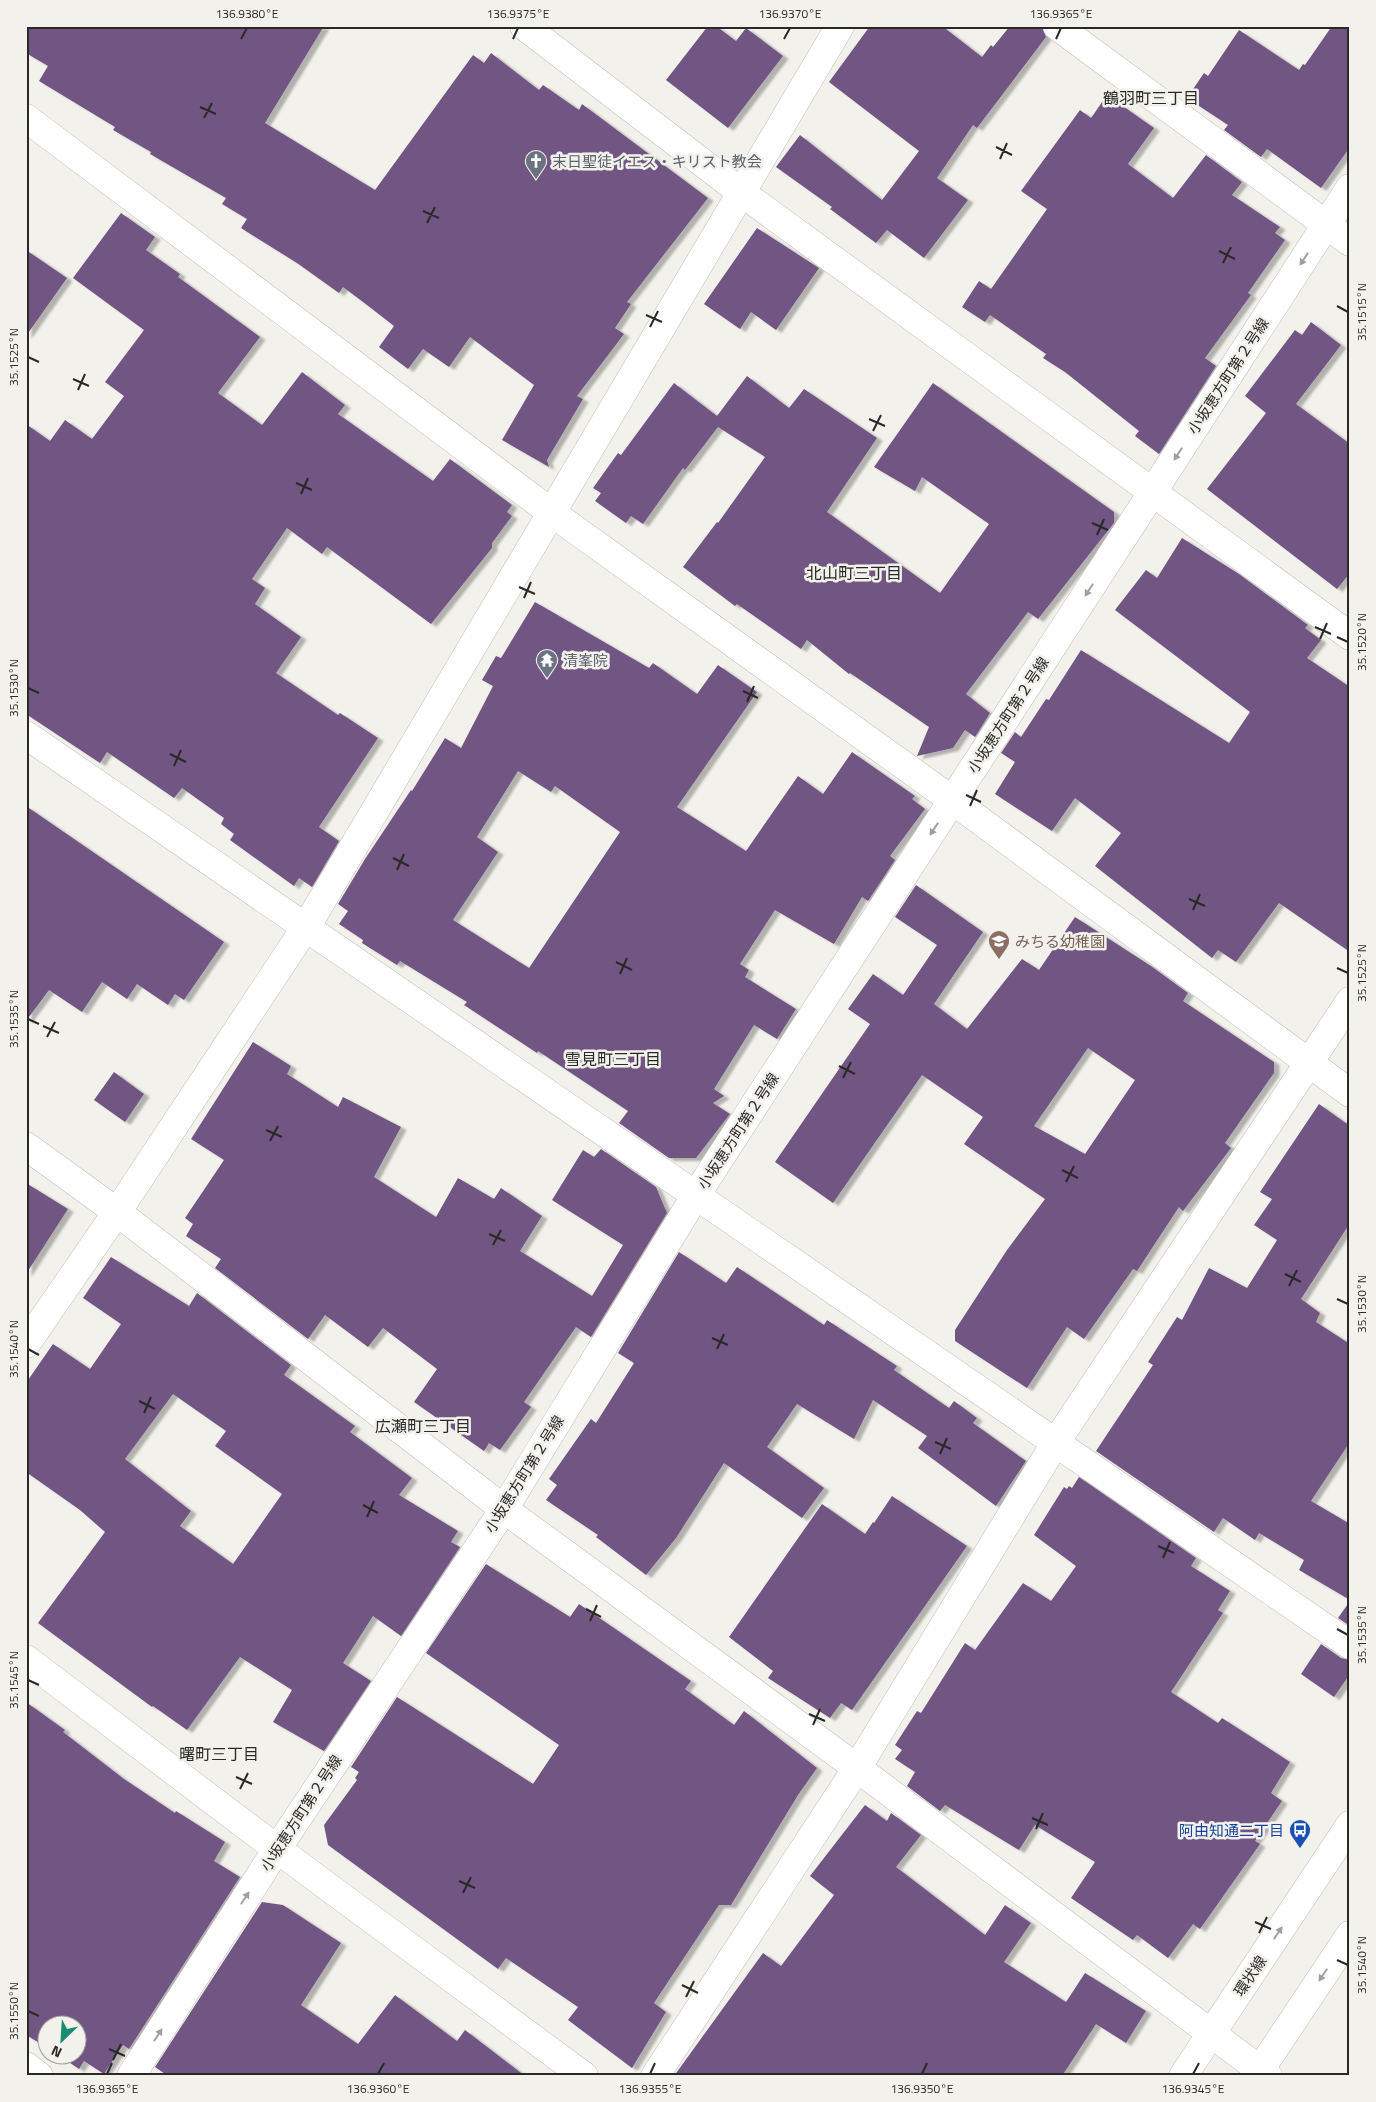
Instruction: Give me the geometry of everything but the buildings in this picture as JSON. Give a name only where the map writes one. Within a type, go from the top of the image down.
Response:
[{"type":"street","points":[[524,26],[742,193],[1350,636]]},
{"type":"street","points":[[26,1344],[117,1212],[306,927],[840,26]]},
{"type":"street","points":[[1057,26],[1350,242]]},
{"type":"street","points":[[26,118],[552,513],[952,800],[1350,1093]]},
{"type":"street","name":"小坂恵方町第２号線","points":[[131,2076],[277,1849],[504,1508],[696,1195],[1350,188]]},
{"type":"street","points":[[26,735],[1350,1644]]},
{"type":"street","points":[[655,2076],[857,1768],[1056,1442],[1350,1001]]},
{"type":"street","points":[[26,1146],[117,1212],[504,1508],[857,1768],[1211,2034],[1261,2074],[1350,1935]]},
{"type":"street","points":[[26,1659],[277,1849],[584,2076]]},
{"type":"street","name":"環状線","points":[[1183,2076],[1350,1825]]},
{"type":"street","points":[[26,2066],[38,2076]]},
{"type":"place","name":"末日聖徒イエス・キリスト教会","points":[[536,180]]},
{"type":"place","name":"清峯院","points":[[547,679]]},
{"type":"place","name":"みちる幼稚園","points":[[999,960]]},
{"type":"place","name":"阿由知通二丁目","points":[[1300,1849]]},
{"type":"district","name":"鶴羽町三丁目","points":[[1151,98]]},
{"type":"district","name":"北山町三丁目","points":[[854,573]]},
{"type":"district","name":"雪見町三丁目","points":[[613,1059]]},
{"type":"district","name":"広瀬町三丁目","points":[[423,1426]]},
{"type":"district","name":"曙町三丁目","points":[[219,1754]]}]
